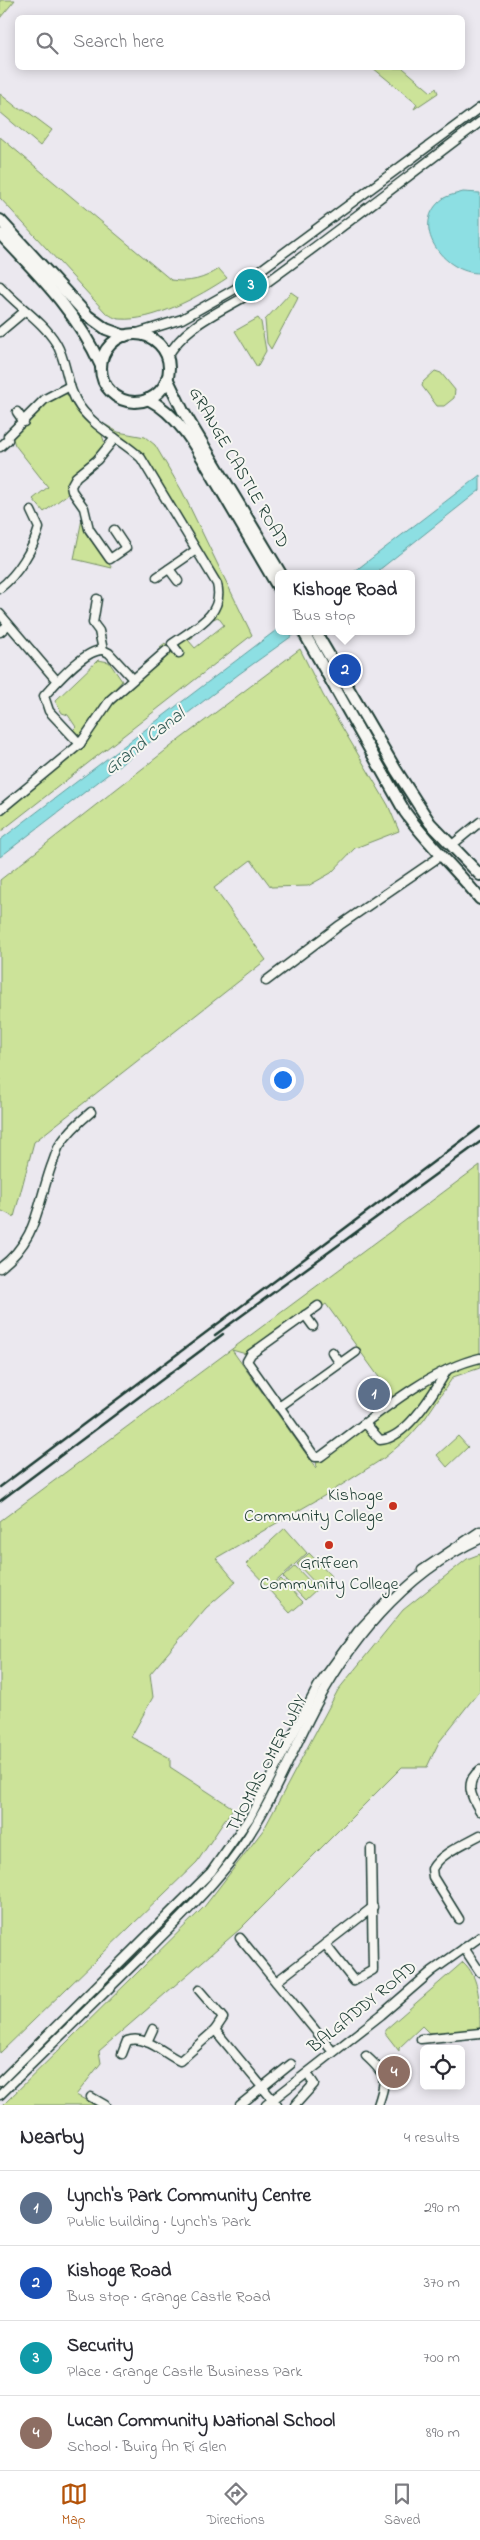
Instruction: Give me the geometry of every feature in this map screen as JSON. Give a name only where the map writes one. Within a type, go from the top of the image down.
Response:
[{"type":"main road","points":[[0,220],[88,316],[106,329],[153,339],[167,358]]},
{"type":"main road","points":[[0,234],[67,307],[84,332],[101,366],[104,383],[118,397],[129,401],[148,399]]},
{"type":"main road","points":[[101,366],[105,354],[111,345],[130,335]]},
{"type":"main road","name":"GRANGE CASTLE ROAD","points":[[167,358],[168,378],[183,411],[279,570]]},
{"type":"main road","name":"GRANGE CASTLE ROAD","points":[[168,378],[160,390],[148,399],[160,406],[179,425],[275,582]]},
{"type":"main road","points":[[306,635],[322,653],[430,823],[480,875]]},
{"type":"main road","points":[[316,635],[322,653],[403,808],[422,836],[442,854],[480,899]]},
{"type":"street","points":[[130,335],[182,319],[235,289],[480,108]]},
{"type":"street","points":[[167,358],[175,344],[189,330],[261,286],[480,122]]},
{"type":"street","points":[[0,286],[25,311],[44,326],[57,344],[66,366],[70,386],[80,407],[102,429],[127,445],[141,458],[217,584],[219,594],[218,605],[207,618],[172,644],[179,653]]},
{"type":"street","points":[[0,332],[25,311]]},
{"type":"street","points":[[0,447],[45,399],[70,386]]},
{"type":"street","points":[[16,412],[24,422]]},
{"type":"street","points":[[114,530],[126,548],[110,559],[89,529],[84,508],[72,492],[71,486],[76,477],[97,460],[115,438]]},
{"type":"street","points":[[0,588],[13,576],[40,528],[31,511]]},
{"type":"street","points":[[157,577],[196,550]]},
{"type":"street","points":[[169,569],[178,581]]},
{"type":"street","points":[[97,599],[93,623],[99,631],[103,650]]},
{"type":"street","points":[[0,614],[57,681]]},
{"type":"street","points":[[0,632],[8,625]]},
{"type":"street","points":[[80,744],[45,706],[44,696],[57,681],[93,651],[103,650],[109,653],[133,679]]},
{"type":"street","points":[[0,810],[80,744],[110,700],[166,651]]},
{"type":"street","points":[[452,845],[480,822]]},
{"type":"street","points":[[266,981],[333,930],[442,854]]},
{"type":"street","points":[[0,1268],[10,1260],[26,1240],[34,1225],[58,1147],[68,1132],[91,1112]]},
{"type":"street","points":[[318,1306],[248,1357],[249,1365],[315,1457],[320,1457],[448,1368],[480,1358]]},
{"type":"street","points":[[305,1315],[314,1326]]},
{"type":"street","points":[[332,1352],[340,1363]]},
{"type":"street","points":[[279,1407],[356,1352]]},
{"type":"street","points":[[366,1424],[380,1440],[390,1440],[420,1410],[448,1368]]},
{"type":"street","name":"THOMAS OMER WAY","points":[[0,2082],[188,1897],[225,1854],[262,1795],[318,1686],[358,1630],[414,1576],[480,1531]]},
{"type":"street","name":"THOMAS OMER WAY","points":[[0,2095],[188,1910],[232,1860],[266,1807],[339,1666],[362,1634],[418,1580],[480,1539]]},
{"type":"street","points":[[480,1770],[474,1774],[470,1791],[480,1811]]},
{"type":"street","points":[[459,1919],[433,1877],[432,1869],[436,1862],[444,1856],[480,1835]]},
{"type":"street","points":[[325,1944],[354,1981],[373,1970],[371,1849]]},
{"type":"street","points":[[276,1982],[373,1907]]},
{"type":"street","name":"BALGADDY ROAD","points":[[272,2103],[432,1971],[480,1937]]},
{"type":"street","points":[[240,1938],[333,2052]]},
{"type":"street","points":[[464,1948],[480,1972]]},
{"type":"street","points":[[122,2054],[127,2041],[135,2038],[147,2042],[180,2062],[215,2030],[223,2018],[199,1990]]},
{"type":"street","points":[[147,2042],[153,2029]]},
{"type":"street","points":[[215,2030],[272,2103]]},
{"type":"street","points":[[421,2039],[480,2033]]},
{"type":"street","points":[[366,2056],[383,2074],[385,2083],[378,2105]]},
{"type":"street","points":[[240,2105],[291,2064]]},
{"type":"street","points":[[295,2105],[314,2084],[310,2078]]},
{"type":"street","points":[[91,2098],[105,2105]]},
{"type":"green space","points":[[0,0],[15,0],[0,18]]},
{"type":"green space","points":[[375,70],[405,70],[431,92],[436,88],[438,93],[414,109],[417,104]]},
{"type":"green space","points":[[0,94],[19,109],[24,109],[52,130],[40,146],[0,112]]},
{"type":"green space","points":[[0,137],[171,280],[184,281],[196,279],[219,269],[227,278],[190,300],[161,312],[133,319],[114,318],[106,313],[0,198]]},
{"type":"green space","points":[[291,292],[298,297],[297,300],[271,349],[267,343],[265,320]]},
{"type":"green space","points":[[258,318],[261,322],[266,351],[257,367],[235,331]]},
{"type":"green space","points":[[435,371],[441,373],[455,390],[454,398],[444,406],[437,406],[422,386],[423,382]]},
{"type":"green space","points":[[62,392],[70,396],[82,416],[102,435],[105,444],[71,478],[69,493],[44,512],[33,499],[48,487],[15,445],[12,436]]},
{"type":"green space","points":[[106,425],[118,432],[145,437],[155,445],[182,491],[252,635],[0,832],[0,813],[80,750],[112,705],[166,655],[160,647],[165,643],[174,656],[180,651],[179,643],[192,633],[193,637],[188,640],[195,648],[224,625],[218,617],[213,619],[223,601],[220,581],[145,459],[126,440],[104,426]]},
{"type":"green space","points":[[83,514],[86,534],[112,568],[74,559]]},
{"type":"green space","points":[[300,649],[323,695],[388,805],[399,831],[355,848],[331,873],[308,886],[271,887],[251,860],[214,888],[266,960],[34,1142],[14,1217],[0,1210],[0,880],[179,740]]},
{"type":"green space","points":[[98,660],[109,662],[122,681],[102,704],[83,736],[80,736],[73,730],[76,727],[68,715],[62,713],[55,701]]},
{"type":"green space","points":[[480,1165],[480,1368],[453,1377],[424,1420],[409,1437],[384,1458],[329,1493],[216,1558],[236,1582],[206,1608],[150,1674],[153,1697],[131,1737],[170,1758],[170,1767],[233,1808],[197,1862],[0,2053],[0,1521]],"holes":[[[326,1304],[394,1398],[318,1453],[316,1468],[232,1350],[253,1356]]]},
{"type":"green space","points":[[458,1436],[468,1447],[447,1467],[437,1455]]},
{"type":"green space","points":[[285,1528],[307,1553],[269,1588],[246,1564]]},
{"type":"green space","points":[[309,1553],[331,1576],[319,1587],[297,1564]]},
{"type":"green space","points":[[480,1554],[480,1690],[439,1742],[427,1767],[402,1767],[240,1929],[99,2051],[101,2063],[76,2095],[95,2105],[3,2105],[204,1907],[264,1829],[338,1690],[403,1610],[467,1559]]},
{"type":"green space","points":[[295,1566],[317,1589],[305,1600],[283,1577]]},
{"type":"green space","points":[[281,1579],[303,1602],[290,1613],[269,1590]]},
{"type":"green space","points":[[463,1962],[469,1968],[476,1983],[480,2029],[429,2033],[422,2026],[399,2048],[399,2051],[385,2033],[385,2030]]},
{"type":"water","points":[[463,192],[480,193],[480,273],[467,271],[443,257],[435,246],[430,233],[429,221],[433,209],[444,198]]},
{"type":"water","points":[[480,475],[480,490],[379,570],[356,570]]},
{"type":"water","name":"Grand Canal","points":[[275,631],[275,635],[293,635],[239,674],[0,857],[0,840]]},
{"type":"railway","points":[[0,1487],[480,1127]]},
{"type":"railway","points":[[215,1335],[480,1142]]},
{"type":"railway","points":[[0,1501],[223,1334]]},
{"type":"place","name":"Security","points":[[251,285]]},
{"type":"place","name":"Kishoge Road","points":[[345,670]]},
{"type":"place","name":"Lynch's Park Community Centre","points":[[374,1394]]},
{"type":"place","name":"Kishoge Community College","points":[[393,1506]]},
{"type":"place","name":"Griffeen Community College","points":[[329,1545]]},
{"type":"place","name":"Lucan Community National School","points":[[394,2072]]}]
